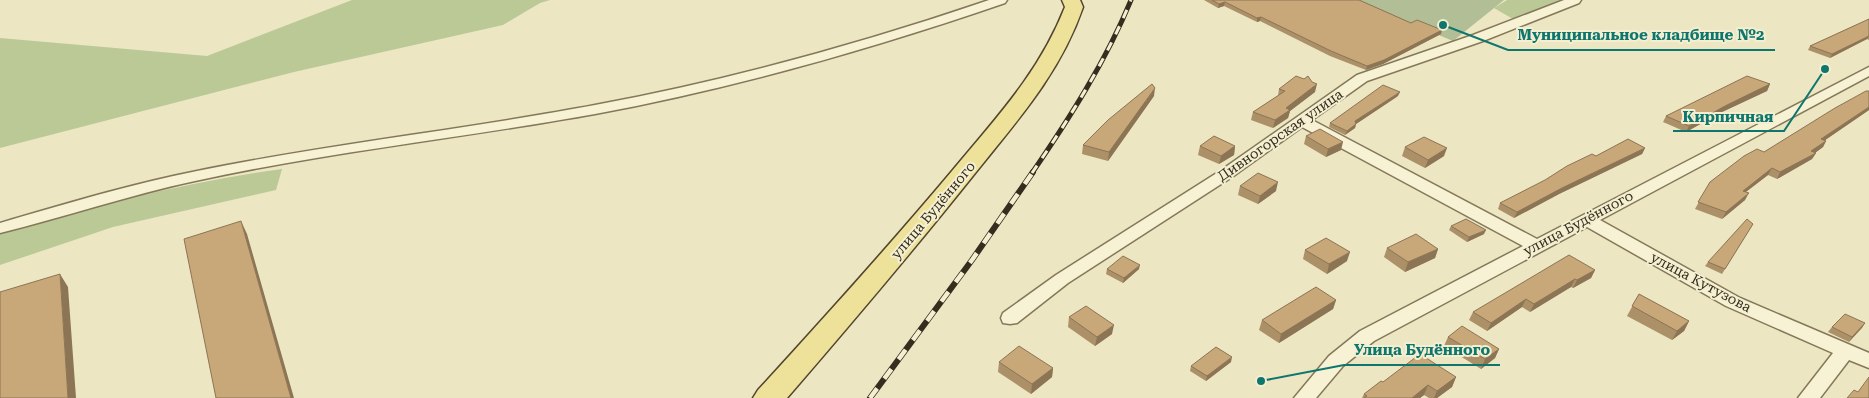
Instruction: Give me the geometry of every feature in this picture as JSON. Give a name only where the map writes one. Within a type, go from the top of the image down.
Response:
[{"type":"main road","name":"улица Будённого","points":[[769,398],[897,254],[1009,117],[1044,69],[1064,34],[1073,4]]},
{"type":"street","points":[[0,228],[162,183],[225,170],[565,115],[650,99],[817,57],[897,34],[1001,0]]},
{"type":"street","name":"Дивногорская улица","points":[[1010,318],[1062,279],[1226,174],[1362,78],[1478,38],[1575,0]]},
{"type":"street","name":"улица Будённого","points":[[1304,398],[1336,361],[1367,336],[1869,71]]},
{"type":"street","points":[[1302,121],[1536,246]]},
{"type":"street","name":"улица Кутузова","points":[[1586,219],[1733,302],[1869,361]]},
{"type":"street","points":[[1808,398],[1846,351]]},
{"type":"green space","points":[[352,0],[550,0],[540,3],[503,25],[294,72],[0,148],[0,38],[207,56]]},
{"type":"green space","points":[[1355,0],[1504,0],[1453,41]]},
{"type":"green space","points":[[1507,0],[1567,0],[1513,19],[1494,8]]},
{"type":"green space","points":[[282,169],[276,190],[113,227],[0,265],[0,234],[140,196],[246,174]]},
{"type":"building","points":[[1212,0],[1359,0],[1411,23],[1417,20],[1442,30],[1384,60],[1367,66],[1261,17],[1257,18],[1225,2],[1219,4]]},
{"type":"building","points":[[1869,19],[1869,36],[1832,54],[1810,46]]},
{"type":"building","points":[[1296,76],[1304,79],[1308,76],[1312,82],[1317,84],[1286,108],[1290,110],[1275,120],[1253,112],[1285,91],[1279,89]]},
{"type":"building","points":[[1747,76],[1770,84],[1689,126],[1666,116]]},
{"type":"building","points":[[1152,84],[1155,88],[1109,152],[1083,145],[1108,120]]},
{"type":"building","points":[[1383,85],[1400,92],[1355,121],[1356,124],[1347,131],[1330,123]]},
{"type":"building","points":[[1866,91],[1869,91],[1869,107],[1821,139],[1826,141],[1811,151],[1816,153],[1780,172],[1772,168],[1743,191],[1749,193],[1726,212],[1698,202],[1710,182],[1744,156],[1757,149],[1764,152]]},
{"type":"building","points":[[1320,129],[1343,142],[1328,149],[1306,136]]},
{"type":"building","points":[[1214,136],[1235,146],[1221,156],[1200,146]]},
{"type":"building","points":[[1424,137],[1447,148],[1428,160],[1405,147]]},
{"type":"building","points":[[1628,139],[1645,148],[1517,212],[1500,203],[1545,180],[1567,166],[1592,154],[1596,156]]},
{"type":"building","points":[[1258,173],[1278,182],[1260,196],[1240,186]]},
{"type":"building","points":[[1466,219],[1486,230],[1469,237],[1451,226]]},
{"type":"building","points":[[1747,219],[1753,224],[1725,269],[1708,262]]},
{"type":"building","points":[[241,221],[291,398],[216,398],[184,239]]},
{"type":"building","points":[[1416,234],[1438,249],[1408,262],[1387,248]]},
{"type":"building","points":[[1326,238],[1350,252],[1329,264],[1305,250]]},
{"type":"building","points":[[1569,255],[1595,270],[1577,280],[1575,279],[1534,304],[1526,299],[1491,323],[1473,312]]},
{"type":"building","points":[[1123,256],[1140,265],[1124,278],[1107,269]]},
{"type":"building","points":[[60,274],[68,398],[0,398],[0,292]]},
{"type":"building","points":[[1316,287],[1336,300],[1281,334],[1262,320]]},
{"type":"building","points":[[1639,294],[1689,321],[1677,331],[1632,306]]},
{"type":"building","points":[[1086,306],[1114,325],[1097,337],[1069,317]]},
{"type":"building","points":[[1845,314],[1865,323],[1852,337],[1832,327]]},
{"type":"building","points":[[1462,326],[1499,349],[1485,359],[1448,337]]},
{"type":"building","points":[[1019,346],[1053,368],[1032,384],[999,362]]},
{"type":"building","points":[[1216,347],[1232,357],[1207,376],[1191,366]]},
{"type":"building","points":[[1420,354],[1456,377],[1437,391],[1428,385],[1412,398],[1364,398],[1367,396],[1364,394]]},
{"type":"building","points":[[1869,377],[1869,398],[1847,398],[1854,390],[1858,392]]},
{"type":"railway","points":[[1032,173],[1086,89],[1110,45],[1131,0]]},
{"type":"railway","points":[[870,398],[972,260],[1033,172]]},
{"type":"place","name":"Муниципальное кладбище №2","points":[[1443,25]]},
{"type":"place","name":"Кирпичная","points":[[1825,69]]},
{"type":"place","name":"Улица Будённого","points":[[1261,381]]}]
